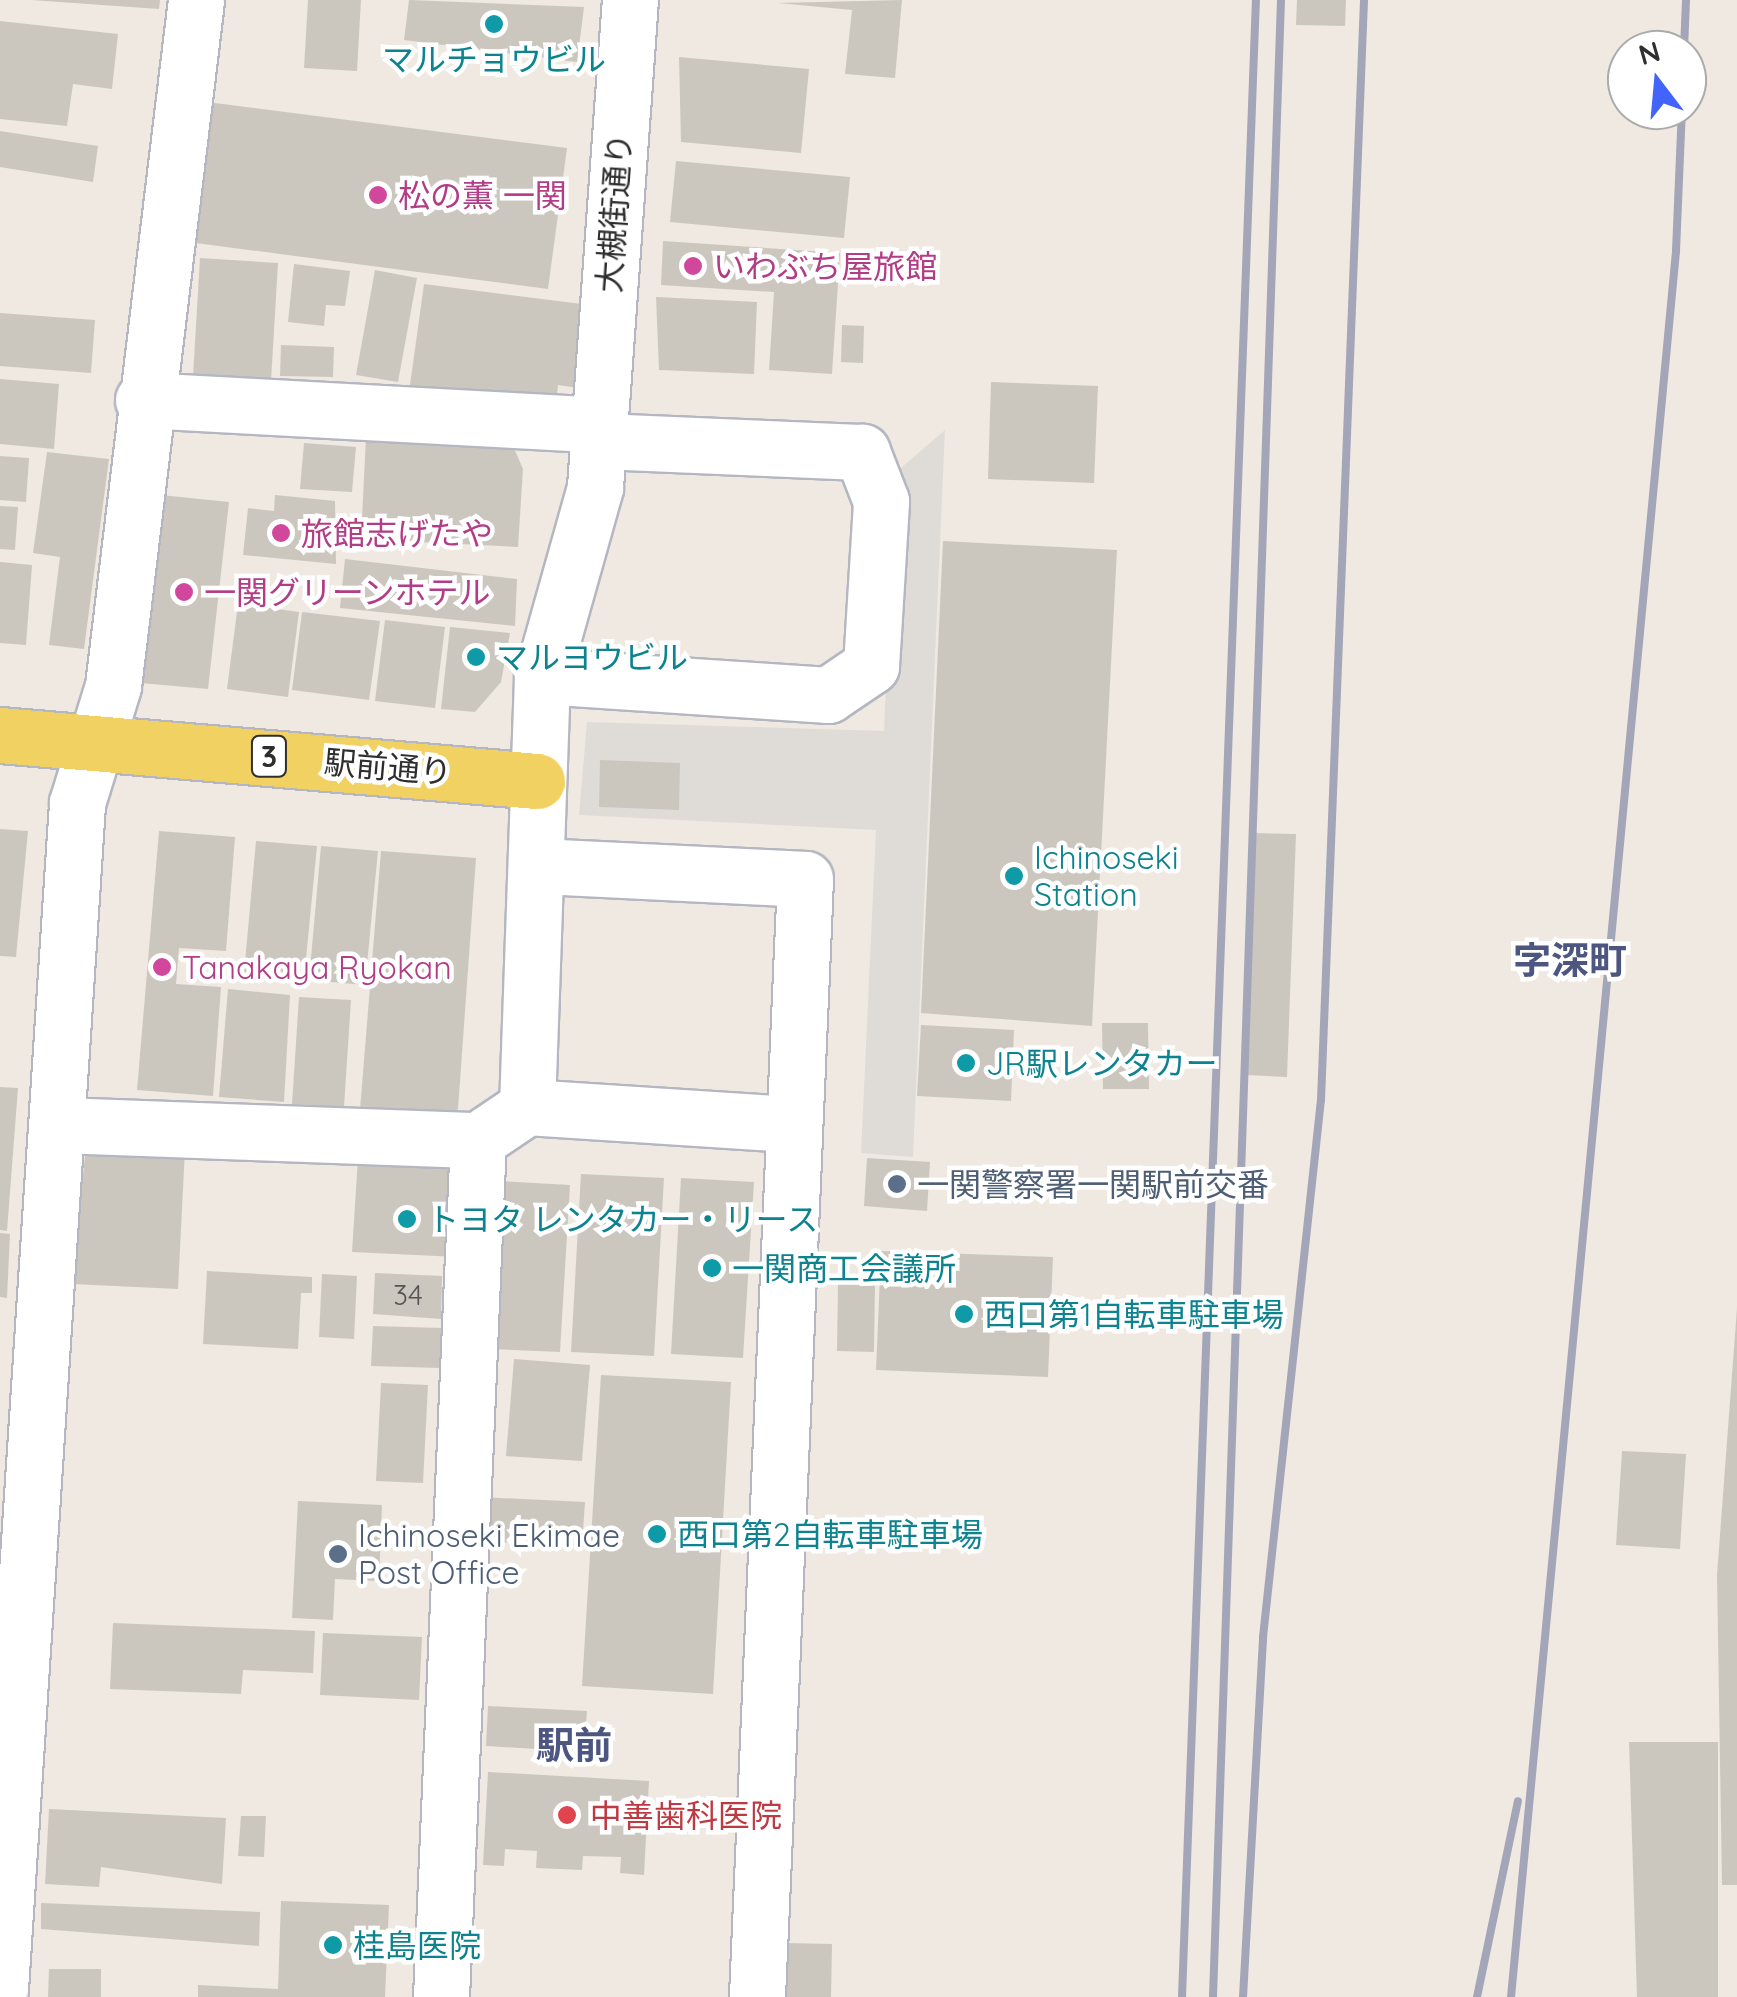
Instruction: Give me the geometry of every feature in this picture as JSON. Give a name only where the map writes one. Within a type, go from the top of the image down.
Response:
[{"type":"main road","name":"駅前通り","points":[[0,735],[538,781]]},
{"type":"street","points":[[0,1988],[60,1125],[77,803],[113,686],[142,400],[196,0]]},
{"type":"street","name":"大槻街通り","points":[[527,1107],[539,866],[542,676],[599,433],[630,0]]},
{"type":"street","points":[[142,400],[862,452],[881,501],[871,666],[828,695],[542,676]]},
{"type":"street","points":[[539,866],[805,879],[757,1997]]},
{"type":"street","points":[[60,1125],[478,1140],[527,1107],[793,1124]]},
{"type":"street","points":[[441,1997],[478,1140]]},
{"type":"shaded area","points":[[945,430],[913,1157],[861,1153],[876,830],[579,815],[587,722],[884,731],[895,473]]},
{"type":"building","points":[[31,0],[160,0],[159,9]]},
{"type":"building","points":[[308,0],[361,0],[357,71],[304,68]]},
{"type":"building","name":"マルチョウビル","points":[[409,0],[584,7],[577,62],[404,40]]},
{"type":"building","points":[[902,0],[895,78],[845,74],[852,10],[778,3]]},
{"type":"building","points":[[1297,0],[1346,0],[1345,26],[1296,25]]},
{"type":"building","points":[[0,21],[118,34],[112,89],[73,84],[67,126],[0,119]]},
{"type":"building","points":[[679,57],[809,69],[801,153],[681,142]]},
{"type":"building","name":"松の薫 一関","points":[[207,102],[567,148],[548,289],[188,242]]},
{"type":"building","points":[[0,131],[98,146],[93,182],[0,167]]},
{"type":"building","points":[[676,161],[850,177],[844,238],[670,222]]},
{"type":"building","points":[[663,241],[840,253],[832,374],[769,370],[774,292],[661,285]]},
{"type":"building","points":[[200,258],[278,263],[271,381],[193,376]]},
{"type":"building","points":[[294,264],[350,271],[345,306],[326,305],[324,326],[288,322]]},
{"type":"building","points":[[375,270],[417,278],[398,382],[356,375]]},
{"type":"building","points":[[424,284],[590,305],[578,388],[558,385],[556,404],[410,385]]},
{"type":"building","points":[[656,297],[757,302],[754,374],[659,370]]},
{"type":"building","points":[[0,313],[95,320],[91,373],[0,366]]},
{"type":"building","points":[[842,325],[864,326],[863,363],[841,362]]},
{"type":"building","points":[[281,345],[334,347],[333,377],[280,376]]},
{"type":"building","points":[[0,379],[59,384],[54,449],[0,444]]},
{"type":"building","points":[[991,382],[1098,386],[1094,483],[988,479]]},
{"type":"building","points":[[366,437],[513,446],[523,469],[518,547],[361,539]]},
{"type":"building","points":[[304,443],[356,447],[352,492],[300,489]]},
{"type":"building","points":[[47,452],[109,459],[84,649],[49,645],[60,557],[33,553]]},
{"type":"building","points":[[0,456],[29,458],[26,502],[0,500]]},
{"type":"building","name":"一関グリーンホテル","points":[[161,495],[229,502],[208,689],[140,683]]},
{"type":"building","points":[[275,495],[335,501],[336,564],[243,555],[248,508],[274,511]]},
{"type":"building","points":[[0,506],[18,507],[15,550],[0,549]]},
{"type":"building","name":"Ichinoseki Station","points":[[943,541],[1117,550],[1092,1026],[921,1013]]},
{"type":"building","points":[[345,559],[517,579],[515,626],[340,608]]},
{"type":"building","points":[[0,562],[32,565],[26,645],[0,643]]},
{"type":"building","points":[[238,604],[299,612],[288,697],[227,689]]},
{"type":"building","points":[[302,612],[380,621],[369,700],[292,690]]},
{"type":"building","points":[[385,620],[445,627],[435,708],[375,701]]},
{"type":"building","name":"マルヨウビル","points":[[450,627],[510,633],[501,682],[475,712],[441,709]]},
{"type":"building","points":[[600,760],[680,763],[679,810],[599,807]]},
{"type":"building","points":[[0,829],[28,831],[16,957],[0,956]]},
{"type":"building","name":"Tanakaya Ryokan","points":[[159,831],[235,837],[226,951],[179,948],[176,984],[221,987],[213,1096],[137,1090]]},
{"type":"building","points":[[1253,833],[1296,834],[1287,1077],[1245,1075]]},
{"type":"building","points":[[256,841],[317,846],[304,979],[244,973]]},
{"type":"building","points":[[321,846],[378,851],[365,985],[309,980]]},
{"type":"building","points":[[381,851],[476,858],[458,1109],[436,1126],[359,1122]]},
{"type":"building","points":[[228,989],[290,995],[284,1102],[219,1097]]},
{"type":"building","points":[[299,997],[351,1000],[344,1107],[292,1104]]},
{"type":"building","points":[[1102,1023],[1148,1023],[1149,1089],[1103,1089]]},
{"type":"building","name":"JR駅レンタカー","points":[[921,1025],[1014,1030],[1011,1101],[917,1096]]},
{"type":"building","points":[[0,1087],[18,1088],[7,1231],[0,1230]]},
{"type":"building","points":[[86,1146],[185,1149],[178,1289],[72,1284]]},
{"type":"building","name":"トヨタ レンタカー・リース","points":[[358,1158],[442,1163],[462,1187],[458,1257],[352,1252]]},
{"type":"building","name":"一関警察署一関駅前交番","points":[[867,1158],[930,1162],[927,1211],[864,1206]]},
{"type":"building","points":[[581,1174],[664,1178],[654,1356],[571,1352]]},
{"type":"building","name":"一関商工会議所","points":[[681,1178],[754,1182],[743,1358],[671,1354]]},
{"type":"building","points":[[500,1181],[570,1185],[560,1352],[490,1349]]},
{"type":"building","points":[[0,1233],[10,1234],[7,1298],[0,1297]]},
{"type":"building","name":"西口第1自転車駐車場","points":[[881,1251],[1053,1257],[1048,1377],[876,1370]]},
{"type":"building","points":[[207,1271],[312,1277],[312,1293],[301,1293],[298,1349],[203,1344]]},
{"type":"building","points":[[375,1273],[442,1276],[441,1319],[373,1314]]},
{"type":"building","points":[[322,1274],[357,1276],[354,1339],[319,1337]]},
{"type":"building","points":[[838,1283],[875,1283],[874,1352],[837,1351]]},
{"type":"building","points":[[1737,1308],[1737,1885],[1722,1885],[1717,1575]]},
{"type":"building","points":[[373,1326],[442,1328],[441,1368],[371,1366]]},
{"type":"building","points":[[514,1359],[590,1365],[582,1461],[506,1456]]},
{"type":"building","name":"西口第2自転車駐車場","points":[[601,1375],[731,1382],[713,1694],[582,1686]]},
{"type":"building","points":[[381,1383],[428,1385],[423,1483],[376,1481]]},
{"type":"building","points":[[1622,1451],[1686,1454],[1680,1549],[1616,1545]]},
{"type":"building","points":[[480,1497],[585,1502],[582,1546],[478,1541]]},
{"type":"building","points":[[298,1501],[382,1505],[379,1581],[335,1579],[333,1620],[292,1618]]},
{"type":"building","points":[[113,1623],[315,1631],[313,1673],[243,1670],[241,1694],[110,1689]]},
{"type":"building","points":[[323,1633],[422,1637],[419,1700],[320,1695]]},
{"type":"building","points":[[488,1706],[587,1711],[584,1752],[486,1746]]},
{"type":"building","points":[[1629,1742],[1718,1742],[1718,1997],[1637,1997]]},
{"type":"building","name":"中善歯科医院","points":[[488,1772],[649,1781],[644,1875],[620,1873],[621,1857],[583,1856],[582,1870],[536,1868],[537,1851],[505,1849],[504,1866],[483,1865]]},
{"type":"building","points":[[49,1809],[226,1818],[222,1884],[101,1867],[99,1887],[45,1884]]},
{"type":"building","points":[[241,1816],[266,1816],[264,1857],[238,1856]]},
{"type":"building","name":"桂島医院","points":[[281,1901],[389,1905],[385,1997],[198,1997],[198,1985],[278,1989]]},
{"type":"building","points":[[41,1903],[260,1912],[259,1946],[41,1929]]},
{"type":"building","points":[[786,1943],[832,1944],[831,1997],[785,1997]]},
{"type":"building","points":[[49,1969],[101,1969],[101,1997],[48,1997]]},
{"type":"railway","points":[[1182,1997],[1256,0]]},
{"type":"railway","points":[[1213,1997],[1281,0]]},
{"type":"railway","points":[[1243,1997],[1263,1637],[1321,1100],[1364,0]]},
{"type":"railway","points":[[1685,30],[1686,0]]},
{"type":"railway","points":[[1511,1997],[1676,251],[1681,130]]},
{"type":"railway","points":[[1477,1997],[1518,1801]]},
{"type":"place","name":"マルチョウビル","points":[[494,24]]},
{"type":"place","name":"松の薫 一関","points":[[378,195]]},
{"type":"place","name":"いわぶち屋旅館","points":[[693,266]]},
{"type":"place","name":"旅館志げたや","points":[[281,533]]},
{"type":"place","name":"一関グリーンホテル","points":[[184,592]]},
{"type":"place","name":"マルヨウビル","points":[[476,657]]},
{"type":"place","name":"Ichinoseki Station","points":[[1014,876]]},
{"type":"place","name":"Tanakaya Ryokan","points":[[162,967]]},
{"type":"place","name":"JR駅レンタカー","points":[[966,1063]]},
{"type":"place","name":"一関警察署一関駅前交番","points":[[897,1184]]},
{"type":"place","name":"トヨタ レンタカー・リース","points":[[407,1219]]},
{"type":"place","name":"一関商工会議所","points":[[712,1268]]},
{"type":"place","name":"西口第1自転車駐車場","points":[[964,1314]]},
{"type":"place","name":"西口第2自転車駐車場","points":[[657,1534]]},
{"type":"place","name":"Ichinoseki Ekimae Post Office","points":[[338,1554]]},
{"type":"place","name":"中善歯科医院","points":[[567,1815]]},
{"type":"place","name":"桂島医院","points":[[333,1945]]},
{"type":"district","name":"字深町","points":[[1570,961]]},
{"type":"district","name":"駅前","points":[[574,1746]]}]
